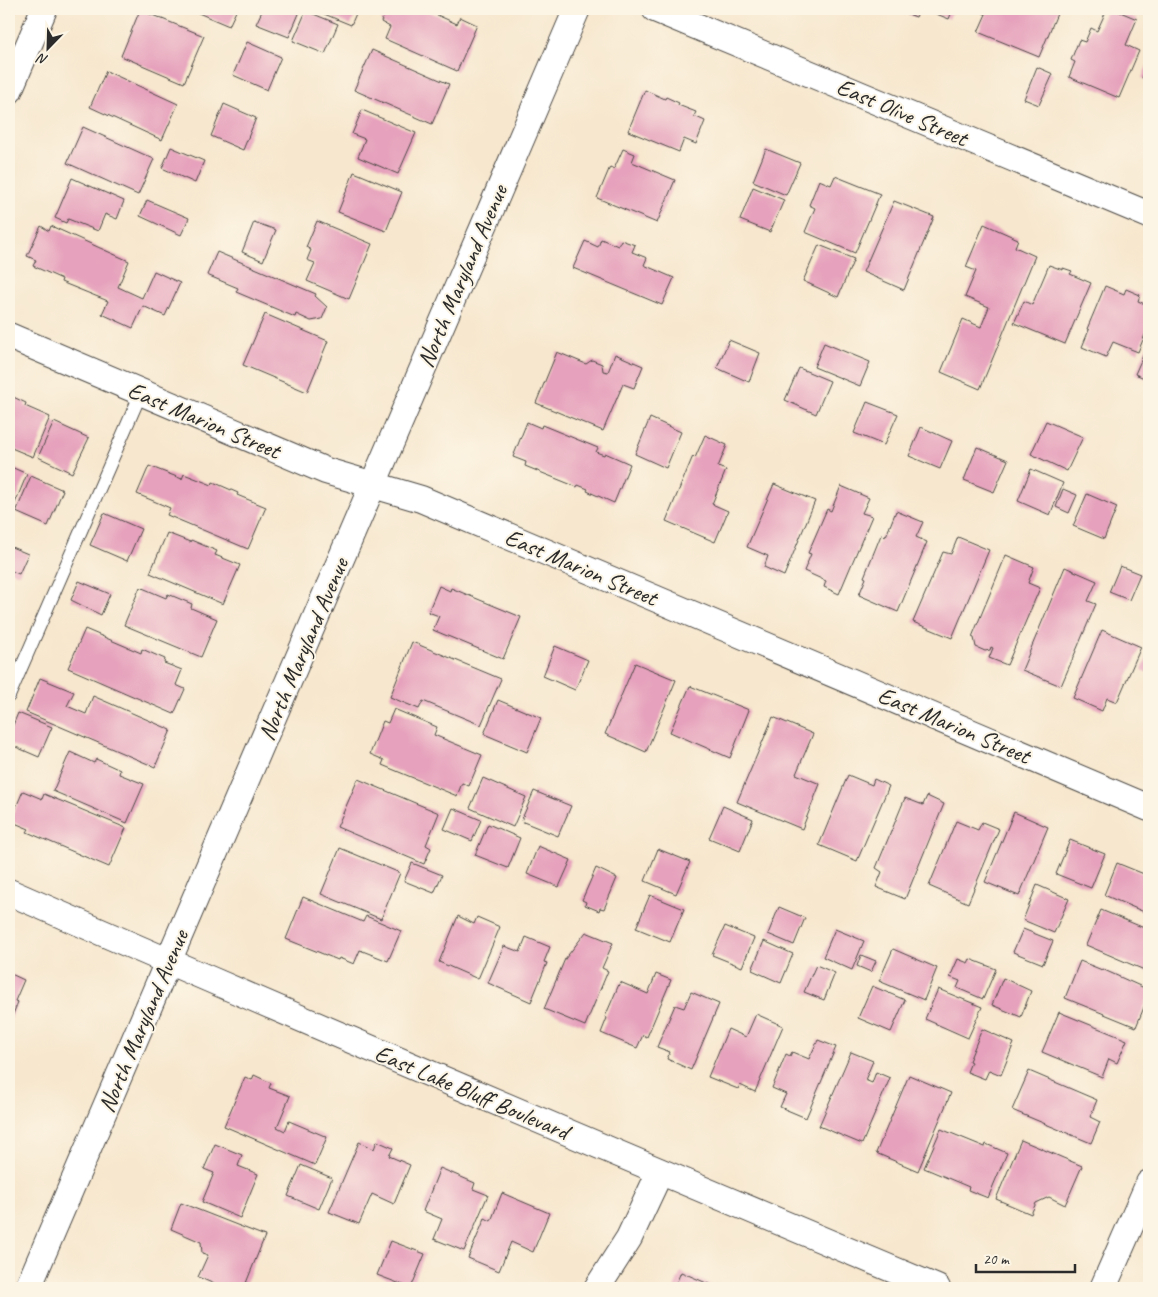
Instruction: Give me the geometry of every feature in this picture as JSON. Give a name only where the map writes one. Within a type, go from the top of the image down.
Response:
[{"type":"street","points":[[9,91],[44,9]]},
{"type":"street","name":"North Maryland Avenue","points":[[28,1288],[577,9]]},
{"type":"street","name":"East Olive Street","points":[[655,9],[1149,215]]},
{"type":"street","name":"East Marion Street","points":[[9,336],[326,471],[421,499],[1149,808]]},
{"type":"street","name":"East Lake Bluff Boulevard","points":[[9,892],[660,1172],[937,1288]]},
{"type":"street","points":[[598,1288],[629,1238],[660,1172]]},
{"type":"street","points":[[1103,1288],[1149,1183]]},
{"type":"lane","points":[[9,696],[141,393]]},
{"type":"building","points":[[189,9],[237,9],[229,26]]},
{"type":"building","points":[[263,9],[301,9],[289,37],[256,24]]},
{"type":"building","points":[[312,9],[358,9],[351,25]]},
{"type":"building","points":[[387,9],[424,9],[457,24],[460,17],[477,25],[457,71],[385,39],[390,27],[381,22]]},
{"type":"building","points":[[900,9],[920,9],[916,17],[899,11]]},
{"type":"building","points":[[924,9],[953,9],[949,19]]},
{"type":"building","points":[[985,9],[1059,9],[1039,57],[978,32],[986,14],[983,13]]},
{"type":"building","points":[[1107,9],[1113,9],[1137,19],[1126,45],[1139,51],[1119,98],[1069,77],[1075,62],[1071,60],[1079,40],[1085,42],[1091,28],[1097,31]]},
{"type":"building","points":[[140,10],[204,36],[184,83],[121,56]]},
{"type":"building","points":[[306,11],[338,24],[325,54],[293,41]]},
{"type":"building","points":[[247,42],[281,57],[267,90],[233,75]]},
{"type":"building","points":[[372,50],[449,84],[432,124],[354,90]]},
{"type":"building","points":[[1149,62],[1149,81],[1142,78]]},
{"type":"building","points":[[1037,67],[1053,74],[1039,105],[1024,99]]},
{"type":"building","points":[[106,71],[178,104],[162,140],[90,107]]},
{"type":"building","points":[[645,90],[679,103],[678,105],[696,112],[694,116],[705,121],[696,144],[684,139],[679,152],[628,131]]},
{"type":"building","points":[[224,104],[256,118],[243,150],[211,136]]},
{"type":"building","points":[[362,110],[416,133],[398,174],[358,157],[365,139],[352,134]]},
{"type":"building","points":[[83,127],[154,159],[138,195],[67,163]]},
{"type":"building","points":[[171,147],[204,161],[195,183],[162,168]]},
{"type":"building","points":[[623,149],[635,154],[632,162],[675,180],[657,223],[597,198],[610,167],[614,169]]},
{"type":"building","points":[[766,149],[800,163],[786,195],[753,181]]},
{"type":"building","points":[[354,172],[402,192],[386,231],[338,212]]},
{"type":"building","points":[[835,176],[880,194],[855,253],[805,232],[815,208],[809,205],[819,180],[831,185]]},
{"type":"building","points":[[72,178],[124,201],[117,219],[105,214],[98,231],[68,219],[66,223],[55,218]]},
{"type":"building","points":[[753,187],[784,200],[770,232],[740,220]]},
{"type":"building","points":[[147,200],[189,218],[181,235],[140,216]]},
{"type":"building","points":[[894,201],[934,217],[904,290],[863,272]]},
{"type":"building","points":[[317,221],[372,244],[349,299],[307,281],[315,263],[307,260],[311,250],[306,247]]},
{"type":"building","points":[[254,222],[276,230],[263,261],[242,252]]},
{"type":"building","points":[[984,224],[1018,239],[1015,247],[1035,256],[980,389],[941,372],[963,319],[981,327],[989,307],[965,297],[976,271],[966,267]]},
{"type":"building","points":[[41,226],[49,231],[51,226],[129,261],[118,287],[142,298],[154,271],[180,283],[165,316],[143,306],[133,328],[102,314],[108,301],[61,282],[62,279],[33,266],[36,260],[27,256]]},
{"type":"building","points":[[601,239],[618,246],[621,240],[635,245],[632,252],[647,258],[644,265],[674,278],[662,305],[573,268],[585,241],[598,247]]},
{"type":"building","points":[[819,245],[854,259],[838,297],[803,281]]},
{"type":"building","points":[[217,252],[316,294],[315,296],[327,307],[322,319],[311,321],[296,314],[295,317],[236,292],[238,288],[207,275]]},
{"type":"building","points":[[1049,265],[1072,271],[1070,274],[1091,283],[1065,344],[1014,323],[1024,301],[1032,305]]},
{"type":"building","points":[[1105,286],[1124,294],[1126,289],[1140,295],[1138,301],[1149,306],[1149,325],[1138,352],[1113,342],[1106,357],[1082,347],[1089,330],[1087,329]]},
{"type":"building","points":[[265,314],[328,341],[307,392],[243,365]]},
{"type":"building","points":[[729,340],[760,353],[749,382],[717,368]]},
{"type":"building","points":[[1149,342],[1149,380],[1135,374]]},
{"type":"building","points":[[824,343],[870,362],[860,386],[814,367]]},
{"type":"building","points":[[557,352],[586,364],[592,360],[602,364],[603,371],[608,372],[615,354],[643,366],[634,388],[623,384],[603,431],[536,403]]},
{"type":"building","points":[[799,368],[830,381],[816,414],[785,400]]},
{"type":"building","points":[[9,395],[26,403],[25,406],[50,417],[33,457],[9,447]]},
{"type":"building","points":[[867,402],[898,414],[884,445],[854,433]]},
{"type":"building","points":[[650,418],[681,432],[666,468],[635,454]]},
{"type":"building","points":[[1046,421],[1083,437],[1067,471],[1031,454]]},
{"type":"building","points":[[54,422],[89,438],[72,473],[38,457]]},
{"type":"building","points":[[527,422],[541,428],[542,425],[598,448],[596,452],[604,455],[605,453],[630,464],[614,503],[587,491],[588,489],[578,485],[577,487],[525,466],[526,462],[513,457]]},
{"type":"building","points":[[921,427],[952,441],[940,469],[909,456]]},
{"type":"building","points":[[705,435],[727,445],[718,467],[726,470],[712,504],[728,511],[715,542],[666,521],[693,456],[695,458]]},
{"type":"building","points":[[977,447],[1008,460],[994,492],[964,480]]},
{"type":"building","points":[[9,466],[27,474],[11,513],[9,512]]},
{"type":"building","points":[[149,466],[182,479],[184,474],[212,485],[213,482],[238,493],[237,495],[266,507],[248,549],[167,515],[170,508],[137,494]]},
{"type":"building","points":[[1031,469],[1063,483],[1050,515],[1018,501]]},
{"type":"building","points":[[31,476],[63,490],[48,526],[16,512]]},
{"type":"building","points":[[774,484],[815,501],[784,576],[764,567],[768,556],[747,547]]},
{"type":"building","points":[[841,486],[869,498],[862,513],[872,516],[839,594],[824,587],[826,581],[804,571],[811,554],[808,553],[827,509],[831,511]]},
{"type":"building","points":[[1063,489],[1077,495],[1069,513],[1056,507]]},
{"type":"building","points":[[1087,494],[1117,507],[1104,539],[1073,526]]},
{"type":"building","points":[[896,511],[923,522],[916,537],[927,542],[898,612],[859,595],[866,578],[864,577],[881,535],[886,536]]},
{"type":"building","points":[[104,513],[141,529],[127,561],[90,545]]},
{"type":"building","points":[[167,533],[190,542],[191,540],[217,551],[215,555],[240,565],[223,604],[150,573]]},
{"type":"building","points":[[958,537],[989,550],[952,638],[913,622],[943,552],[951,554]]},
{"type":"building","points":[[9,546],[28,554],[19,574],[9,570]]},
{"type":"building","points":[[1006,555],[1034,567],[1028,583],[1040,588],[1007,665],[989,658],[993,648],[991,647],[990,650],[985,651],[976,647],[972,637]]},
{"type":"building","points":[[1120,566],[1140,574],[1129,600],[1109,592]]},
{"type":"building","points":[[1065,567],[1097,581],[1088,601],[1096,604],[1061,686],[1022,670]]},
{"type":"building","points":[[79,581],[110,594],[101,615],[71,600]]},
{"type":"building","points":[[439,586],[450,591],[451,588],[521,617],[503,659],[433,630],[439,616],[428,612]]},
{"type":"building","points":[[140,587],[166,598],[168,594],[192,604],[191,608],[217,619],[201,657],[124,625]]},
{"type":"building","points":[[85,629],[141,653],[142,649],[165,659],[164,663],[182,670],[176,685],[185,689],[174,714],[68,668]]},
{"type":"building","points":[[1102,630],[1141,647],[1117,702],[1107,698],[1102,711],[1073,698]]},
{"type":"building","points":[[412,642],[501,679],[481,725],[423,701],[419,709],[390,697]]},
{"type":"building","points":[[555,646],[588,660],[575,690],[543,676]]},
{"type":"building","points":[[1149,654],[1149,673],[1142,670]]},
{"type":"building","points":[[635,663],[676,680],[646,752],[605,734]]},
{"type":"building","points":[[40,678],[74,692],[67,706],[86,714],[93,696],[171,730],[155,767],[26,712]]},
{"type":"building","points":[[690,686],[749,710],[730,758],[670,732]]},
{"type":"building","points":[[498,700],[541,718],[527,752],[484,734]]},
{"type":"building","points":[[394,709],[437,727],[434,735],[482,755],[469,786],[462,783],[457,796],[382,765],[384,760],[370,754],[383,721],[388,723]]},
{"type":"building","points":[[18,713],[52,727],[39,757],[9,744],[9,735]]},
{"type":"building","points":[[773,717],[813,734],[796,774],[820,784],[802,829],[737,802]]},
{"type":"building","points":[[70,752],[94,763],[96,759],[120,770],[119,774],[144,784],[127,823],[53,791]]},
{"type":"building","points":[[848,775],[872,785],[874,779],[889,786],[857,861],[819,845]]},
{"type":"building","points":[[483,778],[526,797],[513,827],[470,808]]},
{"type":"building","points":[[358,779],[439,813],[426,845],[431,848],[424,864],[337,827]]},
{"type":"building","points":[[23,791],[42,799],[44,794],[126,828],[109,867],[27,832],[29,829],[10,821]]},
{"type":"building","points":[[534,791],[571,806],[558,836],[521,821]]},
{"type":"building","points":[[927,796],[944,804],[905,899],[876,887],[882,872],[876,868],[905,798],[923,805]]},
{"type":"building","points":[[723,806],[753,819],[740,851],[709,838]]},
{"type":"building","points":[[453,808],[481,820],[472,841],[444,829]]},
{"type":"building","points":[[1014,812],[1048,827],[1019,896],[985,882]]},
{"type":"building","points":[[956,821],[978,830],[982,822],[999,829],[968,903],[929,886]]},
{"type":"building","points":[[488,824],[520,838],[508,868],[475,855]]},
{"type":"building","points":[[1070,840],[1105,854],[1091,888],[1056,874]]},
{"type":"building","points":[[538,846],[571,860],[559,887],[527,874]]},
{"type":"building","points":[[340,848],[400,873],[381,919],[321,894]]},
{"type":"building","points":[[658,849],[690,862],[676,894],[645,881]]},
{"type":"building","points":[[412,863],[442,875],[434,893],[404,881]]},
{"type":"building","points":[[1117,863],[1144,874],[1145,871],[1149,873],[1149,914],[1104,895]]},
{"type":"building","points":[[596,868],[617,878],[604,909],[600,908],[599,911],[585,905],[586,902],[582,900]]},
{"type":"building","points":[[1037,885],[1069,899],[1054,933],[1023,920]]},
{"type":"building","points":[[650,895],[684,909],[670,942],[636,928]]},
{"type":"building","points":[[303,897],[363,922],[366,916],[401,931],[388,961],[360,950],[354,964],[339,958],[338,960],[286,939]]},
{"type":"building","points":[[779,907],[805,918],[794,945],[768,934]]},
{"type":"building","points":[[1101,910],[1149,930],[1149,972],[1086,945]]},
{"type":"building","points":[[458,916],[474,924],[477,917],[500,927],[478,979],[439,962]]},
{"type":"building","points":[[725,926],[754,938],[742,967],[712,955]]},
{"type":"building","points":[[835,929],[864,941],[852,970],[823,957]]},
{"type":"building","points":[[1023,929],[1053,941],[1043,964],[1013,952]]},
{"type":"building","points":[[586,932],[613,943],[602,968],[608,971],[585,1026],[544,1009],[565,959]]},
{"type":"building","points":[[526,937],[550,947],[544,962],[547,963],[531,1002],[488,983],[504,946],[520,952]]},
{"type":"building","points":[[764,941],[793,954],[781,983],[752,970]]},
{"type":"building","points":[[893,949],[937,968],[924,1000],[879,981]]},
{"type":"building","points":[[861,955],[876,961],[871,972],[857,966]]},
{"type":"building","points":[[958,959],[968,963],[970,959],[996,969],[983,999],[957,988],[960,981],[950,977]]},
{"type":"building","points":[[1080,961],[1149,990],[1149,995],[1136,1027],[1065,998]]},
{"type":"building","points":[[816,965],[835,973],[824,1000],[804,992]]},
{"type":"building","points":[[9,973],[24,980],[15,1001],[18,1002],[9,1024]]},
{"type":"building","points":[[656,974],[671,980],[647,1037],[643,1035],[637,1048],[601,1033],[607,1018],[605,1017],[620,982],[648,994]]},
{"type":"building","points":[[1003,978],[1031,991],[1021,1017],[992,1005]]},
{"type":"building","points":[[872,986],[905,1000],[891,1032],[858,1018]]},
{"type":"building","points":[[938,989],[982,1007],[968,1038],[925,1019]]},
{"type":"building","points":[[691,992],[719,1004],[691,1070],[667,1059],[670,1052],[657,1047],[675,1005],[684,1008]]},
{"type":"building","points":[[1059,1012],[1127,1040],[1117,1063],[1109,1059],[1102,1077],[1042,1052]]},
{"type":"building","points":[[756,1014],[783,1026],[755,1092],[740,1085],[738,1089],[708,1077],[728,1029],[746,1037]]},
{"type":"building","points":[[982,1029],[1014,1043],[1001,1075],[989,1070],[985,1079],[967,1072],[971,1062],[969,1061]]},
{"type":"building","points":[[818,1040],[836,1047],[806,1118],[780,1107],[786,1094],[772,1088],[786,1054],[790,1056],[792,1052],[809,1059]]},
{"type":"building","points":[[851,1052],[873,1061],[865,1080],[872,1083],[876,1072],[890,1078],[862,1144],[819,1126]]},
{"type":"building","points":[[1029,1071],[1097,1100],[1090,1117],[1100,1122],[1091,1143],[1012,1110]]},
{"type":"building","points":[[254,1075],[271,1083],[269,1088],[290,1096],[277,1127],[285,1131],[289,1121],[327,1137],[315,1165],[224,1126],[245,1077],[252,1080]]},
{"type":"building","points":[[909,1075],[951,1093],[918,1171],[876,1153]]},
{"type":"building","points":[[941,1129],[985,1147],[986,1144],[1007,1153],[988,1198],[968,1190],[969,1187],[924,1168]]},
{"type":"building","points":[[1021,1140],[1082,1166],[1065,1205],[1049,1197],[1036,1203],[1031,1214],[996,1199]]},
{"type":"building","points":[[377,1141],[393,1148],[389,1156],[410,1165],[394,1204],[372,1194],[359,1224],[329,1212],[359,1142],[374,1149]]},
{"type":"building","points":[[215,1144],[242,1155],[238,1166],[258,1174],[240,1218],[202,1202],[214,1173],[204,1169]]},
{"type":"building","points":[[301,1165],[332,1178],[319,1209],[288,1196]]},
{"type":"building","points":[[440,1168],[475,1183],[473,1189],[488,1195],[464,1251],[434,1239],[442,1219],[423,1211]]},
{"type":"building","points":[[502,1193],[549,1213],[533,1252],[511,1242],[499,1271],[468,1258],[485,1218],[491,1221]]},
{"type":"building","points":[[181,1203],[265,1236],[244,1288],[224,1288],[198,1277],[208,1255],[202,1253],[201,1242],[171,1229]]},
{"type":"building","points":[[391,1241],[425,1254],[411,1288],[377,1275]]},
{"type":"building","points":[[681,1272],[718,1288],[674,1288]]}]
